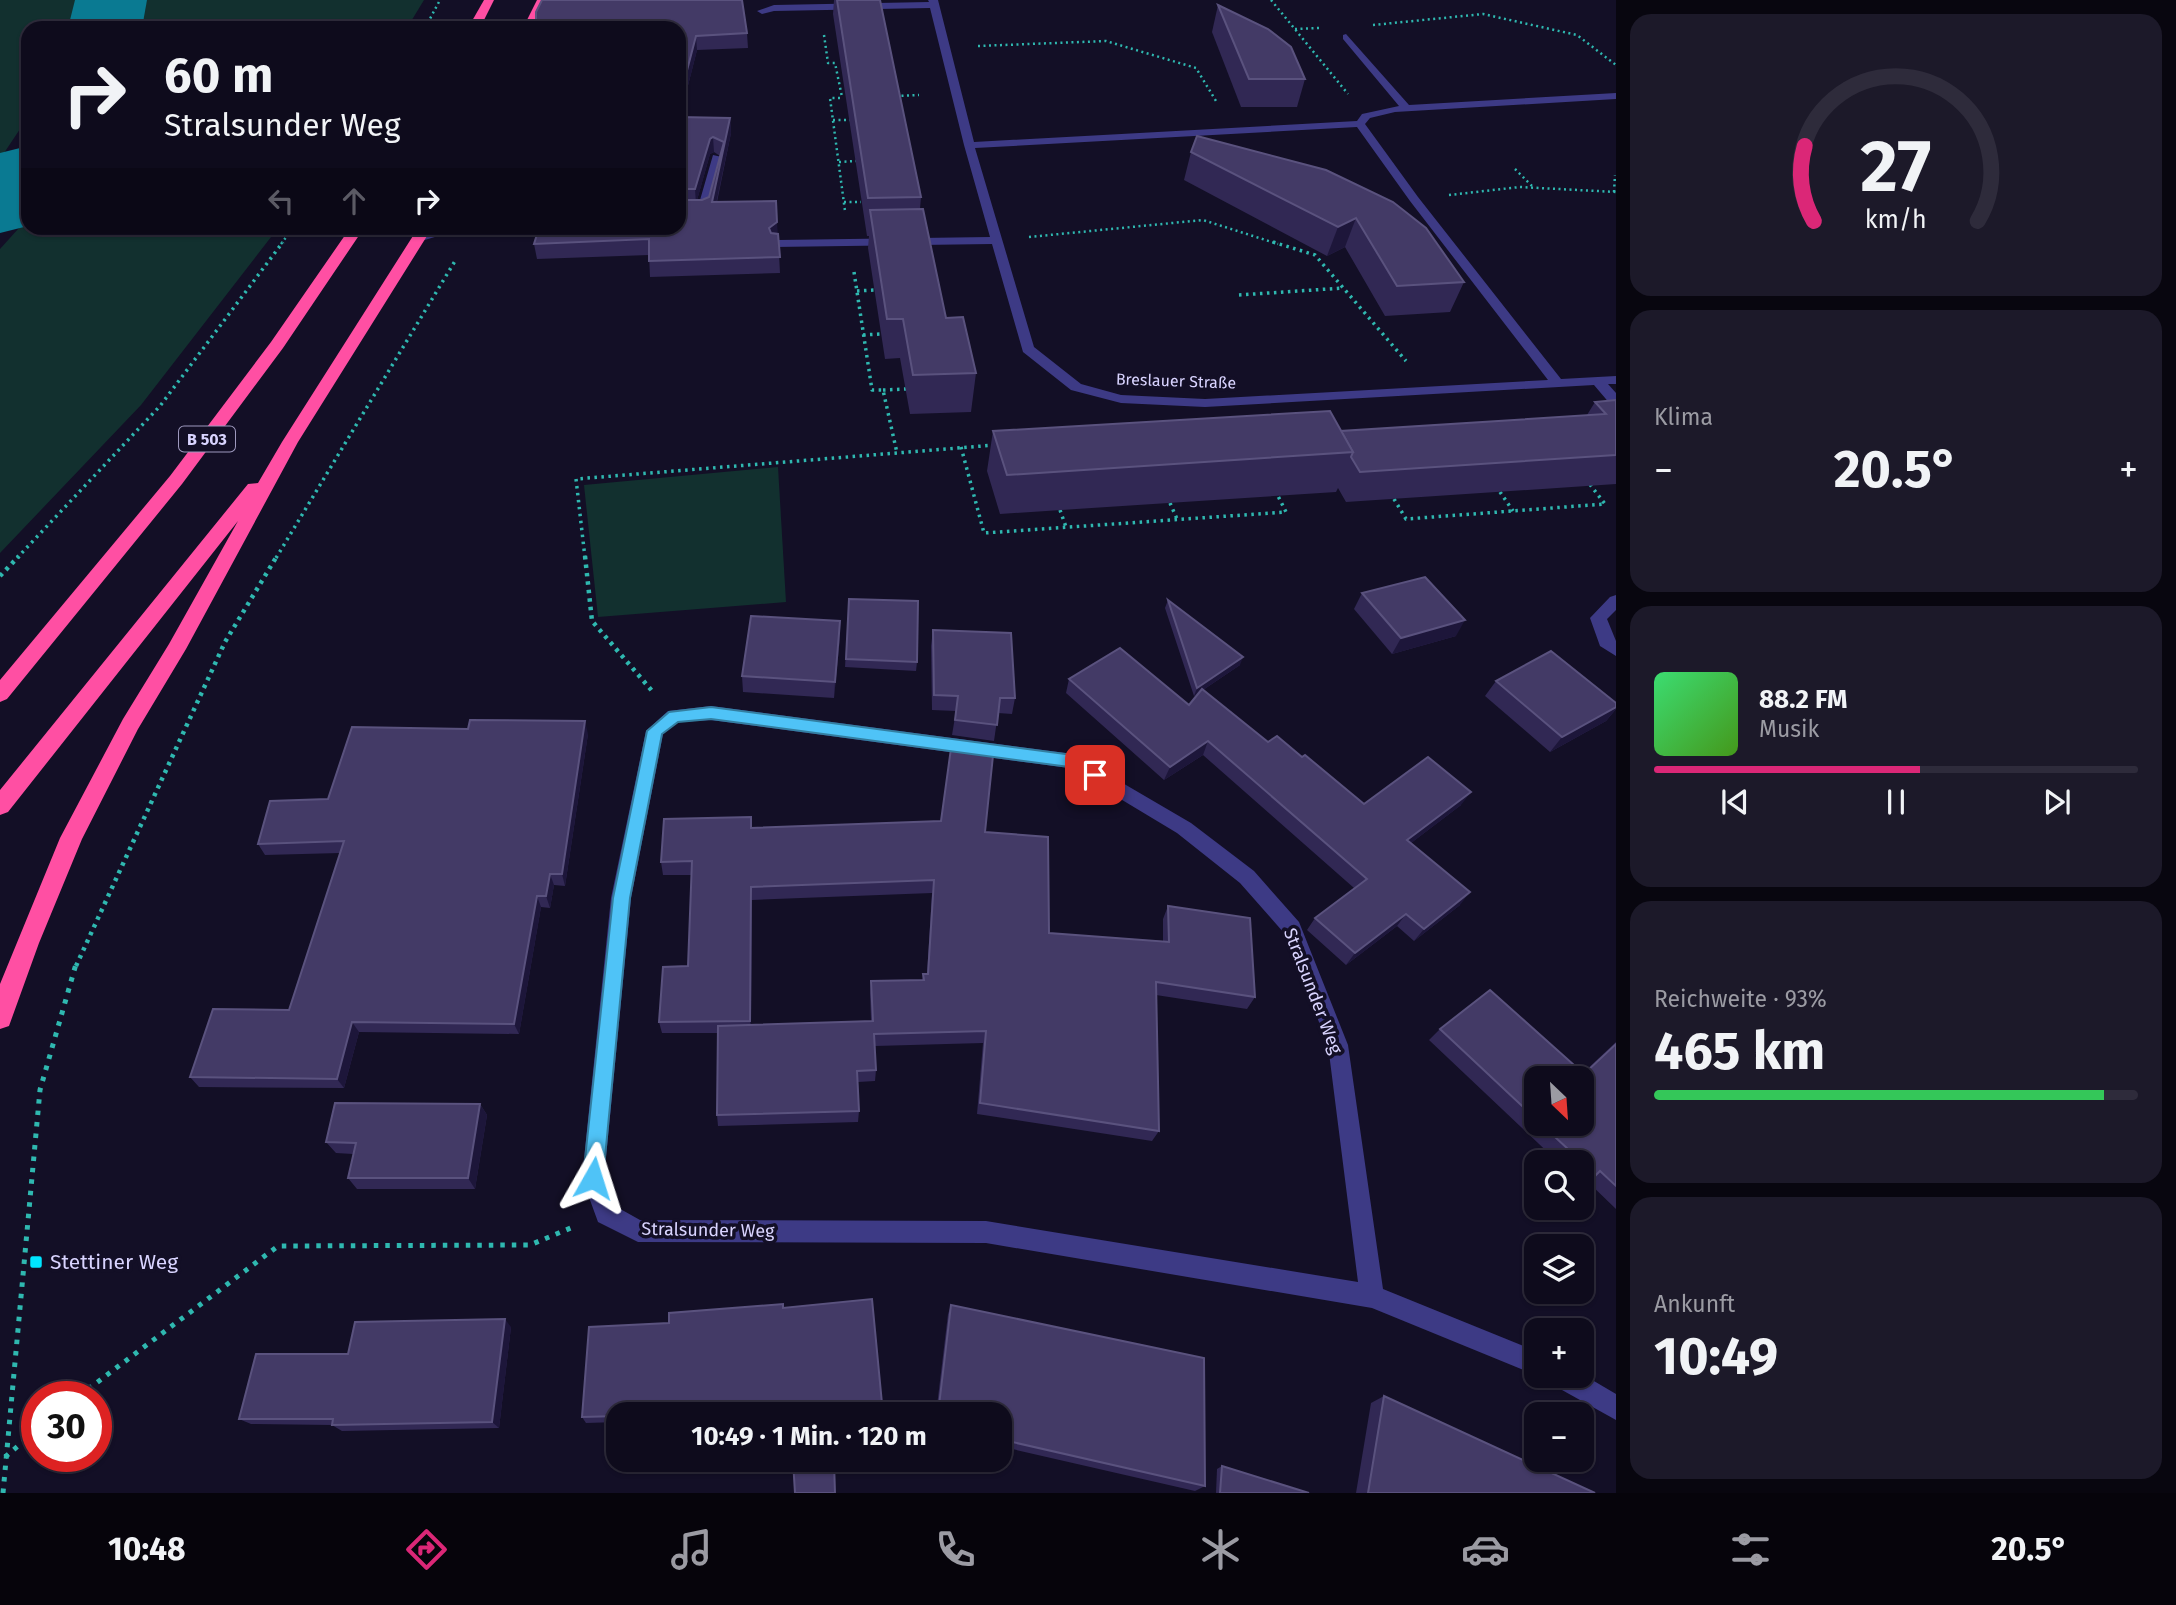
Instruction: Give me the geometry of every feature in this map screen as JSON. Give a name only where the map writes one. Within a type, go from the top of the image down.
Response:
[{"type":"highway","points":[[478,21],[489,0]]},
{"type":"highway","points":[[532,21],[542,0]]},
{"type":"highway","name":"B 503","points":[[0,694],[177,480],[352,235]]},
{"type":"highway","points":[[0,1018],[27,943],[71,838],[130,725],[176,649],[290,442],[420,235]]},
{"type":"highway","points":[[0,806],[290,442]]},
{"type":"street","points":[[762,11],[774,8],[934,3]]},
{"type":"street","name":"Breslauer Straße","points":[[934,3],[969,145],[1028,349],[1076,387],[1121,400],[1205,403],[1616,380]]},
{"type":"street","points":[[1346,37],[1406,108]]},
{"type":"street","points":[[969,145],[1235,131],[1363,120],[1406,108],[1616,96]]},
{"type":"street","points":[[1363,120],[1414,199],[1558,384]]},
{"type":"street","points":[[686,209],[703,210],[717,157]]},
{"type":"street","points":[[778,244],[997,240]]},
{"type":"street","points":[[1598,382],[1616,402]]},
{"type":"street","points":[[1616,601],[1598,618],[1606,642],[1616,650]]},
{"type":"street","name":"Stralsunder Weg","points":[[674,716],[711,713],[1073,761],[1184,828],[1247,877],[1292,928],[1338,1045],[1372,1296]]},
{"type":"street","points":[[606,1214],[593,1178],[621,898],[655,731],[674,716]]},
{"type":"street","name":"Stralsunder Weg","points":[[606,1214],[638,1231],[986,1231],[1372,1296],[1524,1358]]},
{"type":"street","points":[[1582,1388],[1616,1408]]},
{"type":"path","points":[[429,21],[440,0]]},
{"type":"path","points":[[1271,0],[1363,120]]},
{"type":"path","points":[[820,7],[828,63],[842,63]]},
{"type":"path","points":[[1361,25],[1483,14],[1577,35],[1616,65]]},
{"type":"path","points":[[1295,29],[1322,27]]},
{"type":"path","points":[[946,47],[1106,41],[1196,68],[1235,131]]},
{"type":"path","points":[[835,63],[840,97]]},
{"type":"path","points":[[892,96],[919,95]]},
{"type":"path","points":[[853,97],[830,98],[872,390],[906,389]]},
{"type":"path","points":[[833,120],[850,120]]},
{"type":"path","points":[[839,162],[856,161]]},
{"type":"path","points":[[1515,169],[1534,188]]},
{"type":"path","points":[[1414,199],[1534,188],[1615,192],[1615,175]]},
{"type":"path","points":[[844,202],[861,202]]},
{"type":"path","points":[[997,240],[1203,220],[1315,255],[1412,368],[1426,391]]},
{"type":"path","points":[[0,576],[160,406],[288,235]]},
{"type":"path","points":[[3,1493],[40,1090],[77,962],[225,642],[461,251]]},
{"type":"path","points":[[1239,295],[1343,288]]},
{"type":"path","points":[[857,290],[874,290]]},
{"type":"path","points":[[863,335],[881,334]]},
{"type":"path","points":[[883,390],[897,453]]},
{"type":"path","points":[[674,716],[592,621],[576,479],[1000,444]]},
{"type":"path","points":[[961,447],[984,533],[1286,512],[1278,496]]},
{"type":"path","points":[[1394,499],[1406,519],[1605,505],[1581,472]]},
{"type":"path","points":[[1500,492],[1514,511]]},
{"type":"path","points":[[1170,503],[1177,519]]},
{"type":"path","points":[[1060,510],[1066,527]]},
{"type":"path","points":[[99,1381],[278,1246],[530,1245],[606,1214]]},
{"type":"path","points":[[5,1457],[21,1444]]},
{"type":"green space","points":[[0,0],[77,0],[75,21],[21,21],[21,128],[0,159]]},
{"type":"green space","points":[[142,0],[424,0],[411,21],[139,21]]},
{"type":"green space","points":[[21,226],[21,235],[273,235],[141,405],[0,553],[0,249]]},
{"type":"green space","points":[[778,467],[786,602],[598,617],[584,485]]},
{"type":"building","points":[[542,0],[742,0],[747,33],[696,36],[686,74],[686,21],[536,21],[536,12]]},
{"type":"building","points":[[837,0],[880,0],[921,197],[868,198]]},
{"type":"building","points":[[1218,5],[1268,29],[1291,47],[1305,79],[1249,79]]},
{"type":"building","points":[[686,117],[730,118],[712,202],[776,201],[777,222],[769,228],[771,233],[778,234],[780,257],[649,261],[649,239],[534,244],[537,235],[686,235],[686,200],[709,197],[724,142],[713,137],[710,139],[695,189],[686,189]]},
{"type":"building","points":[[1197,136],[1326,170],[1393,202],[1426,228],[1464,282],[1397,286],[1356,218],[1338,227],[1191,152]]},
{"type":"building","points":[[923,209],[946,318],[963,317],[976,373],[913,375],[903,319],[887,319],[870,210]]},
{"type":"building","points":[[1616,400],[1616,455],[1360,472],[1341,431],[1606,414],[1595,402]]},
{"type":"building","points":[[1330,411],[1353,452],[1007,475],[993,431]]},
{"type":"building","points":[[1425,577],[1465,620],[1401,638],[1362,593]]},
{"type":"building","points":[[849,599],[918,601],[917,662],[846,659]]},
{"type":"building","points":[[1168,600],[1243,657],[1197,688]]},
{"type":"building","points":[[751,616],[840,621],[835,682],[742,676]]},
{"type":"building","points":[[933,630],[1011,633],[1015,698],[1000,698],[997,725],[955,720],[958,696],[934,695]]},
{"type":"building","points":[[1120,648],[1189,705],[1202,689],[1268,742],[1277,736],[1302,757],[1305,755],[1364,804],[1428,757],[1471,792],[1407,840],[1470,892],[1424,929],[1406,914],[1355,953],[1315,918],[1367,879],[1208,741],[1170,767],[1069,679]]},
{"type":"building","points":[[1551,651],[1616,703],[1616,707],[1562,737],[1496,681]]},
{"type":"building","points":[[470,720],[585,721],[562,874],[550,874],[546,896],[537,896],[514,1024],[352,1022],[337,1079],[190,1077],[213,1009],[289,1010],[344,841],[258,844],[270,801],[328,799],[352,727],[468,729]]},
{"type":"building","points":[[952,741],[994,746],[985,832],[1048,837],[1049,933],[1169,942],[1168,906],[1250,918],[1255,997],[1156,982],[1159,1131],[980,1103],[986,1031],[874,1034],[876,1070],[857,1071],[859,1111],[717,1115],[718,1026],[873,1021],[871,981],[924,980],[923,974],[928,974],[934,880],[751,887],[750,1021],[659,1022],[663,967],[688,966],[692,861],[661,862],[664,819],[751,817],[751,828],[941,821]]},
{"type":"building","points":[[1490,990],[1575,1066],[1524,1066],[1524,1108],[1440,1029]]},
{"type":"building","points":[[1616,1044],[1616,1186],[1600,1171],[1596,1175],[1594,1173],[1594,1150],[1569,1150],[1554,1136],[1594,1136],[1593,1066]]},
{"type":"building","points":[[335,1103],[480,1104],[468,1178],[348,1178],[356,1143],[326,1142]]},
{"type":"building","points":[[872,1299],[882,1402],[606,1402],[606,1416],[582,1417],[589,1327],[669,1323],[669,1313],[783,1304],[783,1308]]},
{"type":"building","points":[[951,1305],[1204,1358],[1205,1486],[1012,1442],[1012,1402],[939,1402]]},
{"type":"building","points":[[505,1319],[492,1422],[332,1425],[333,1419],[239,1419],[256,1354],[348,1354],[355,1322]]},
{"type":"building","points":[[1384,1396],[1524,1460],[1524,1472],[1549,1472],[1595,1493],[1368,1493]]},
{"type":"building","points":[[1222,1466],[1309,1493],[1220,1493]]},
{"type":"building","points":[[794,1472],[834,1472],[835,1493],[795,1493]]},
{"type":"taxiway","points":[[106,21],[111,0]]},
{"type":"taxiway","points":[[0,206],[21,180]]},
{"type":"place","name":"Stettiner Weg","points":[[36,1262]]},
{"type":"route","points":[[593,1178],[621,898],[655,731],[674,716],[711,713],[1073,761],[1095,775]]}]
